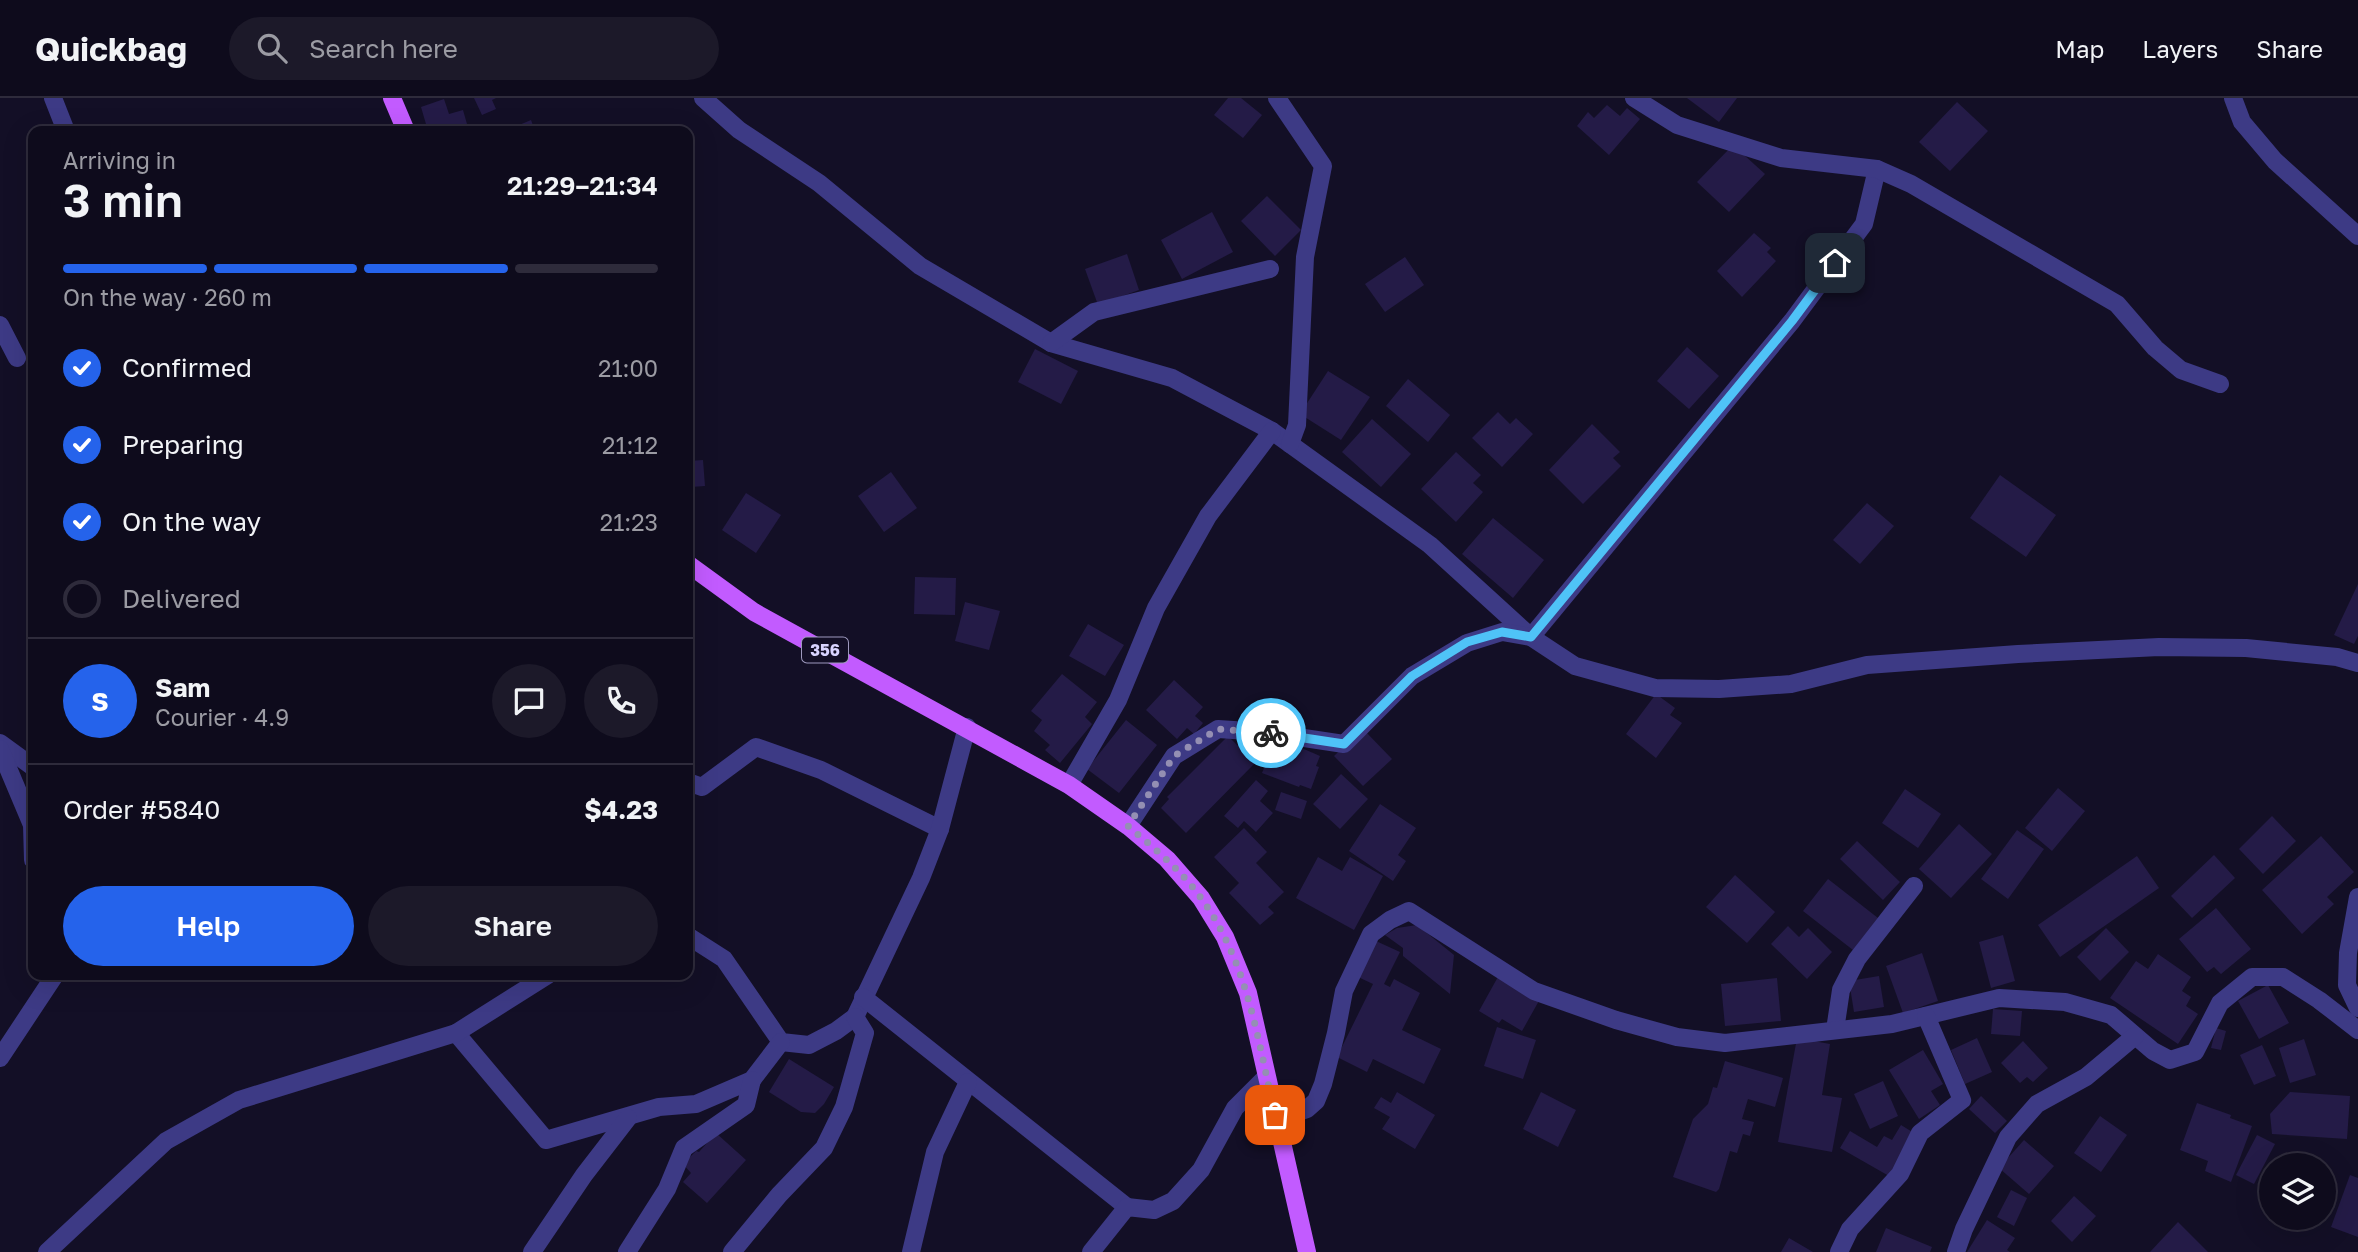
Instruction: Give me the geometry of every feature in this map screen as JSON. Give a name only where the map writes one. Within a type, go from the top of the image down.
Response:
[{"type":"main road","points":[[392,98],[404,126]]},
{"type":"main road","name":"356","points":[[693,568],[754,612],[1069,785],[1128,826],[1167,859],[1201,898],[1225,937],[1248,993],[1307,1252]]},
{"type":"street","points":[[53,98],[64,126]]},
{"type":"street","points":[[703,98],[739,130],[820,183],[920,266],[1051,343],[1172,378],[1272,431],[1430,545],[1531,637],[1575,666],[1655,688],[1719,689],[1791,684],[1867,665],[2159,647],[2246,648],[2337,657],[2358,663]]},
{"type":"street","points":[[1277,98],[1323,166],[1305,257],[1297,425],[1290,444]]},
{"type":"street","points":[[1634,98],[1677,125],[1781,158],[1877,169],[1911,184],[2117,304],[2155,348],[2181,370],[2220,384]]},
{"type":"street","points":[[2233,98],[2242,122],[2275,161],[2358,236]]},
{"type":"street","points":[[1531,637],[1792,321],[1864,224],[1877,169]]},
{"type":"street","points":[[1051,343],[1094,312],[1270,270]]},
{"type":"street","points":[[0,324],[17,358]]},
{"type":"street","points":[[1069,785],[1118,699],[1156,608],[1208,516],[1272,431]]},
{"type":"street","points":[[1128,826],[1174,756],[1218,729],[1264,732],[1344,744],[1412,676],[1467,642],[1502,632],[1531,637]]},
{"type":"street","points":[[693,939],[724,959],[781,1042],[809,1045],[855,1017],[921,878],[940,829],[967,727]]},
{"type":"street","points":[[0,743],[28,763]]},
{"type":"street","points":[[693,784],[702,787],[756,747],[821,770],[940,829]]},
{"type":"street","points":[[0,749],[28,816]]},
{"type":"street","points":[[1835,1031],[1841,990],[1857,959],[1914,886]]},
{"type":"street","points":[[2358,897],[2348,953],[2347,985],[2358,1008]]},
{"type":"street","points":[[1275,1115],[1293,1114],[1307,1109],[1317,1101],[1336,1033],[1344,991],[1371,934],[1390,920],[1409,911],[1534,991],[1616,1020],[1677,1037],[1725,1043],[1835,1031],[1892,1024],[2000,998],[2065,1002],[2111,1015],[2152,1051],[2170,1060],[2196,1052],[2220,1003],[2252,977],[2283,977],[2358,1030]]},
{"type":"street","points":[[0,1058],[52,980]]},
{"type":"street","points":[[47,1252],[166,1141],[239,1100],[456,1033],[540,980]]},
{"type":"street","points":[[863,997],[1127,1207],[1154,1210],[1173,1201],[1201,1170],[1235,1108],[1266,1077]]},
{"type":"street","points":[[1839,1252],[1850,1229],[1900,1174],[1920,1133],[1962,1100],[1926,1016]]},
{"type":"street","points":[[732,1252],[779,1195],[824,1148],[844,1107],[865,1032],[855,1017]]},
{"type":"street","points":[[456,1033],[546,1140],[659,1107],[696,1104],[752,1080]]},
{"type":"street","points":[[1956,1252],[1964,1229],[2008,1137],[2037,1104],[2086,1077],[2135,1036]]},
{"type":"street","points":[[627,1252],[667,1189],[684,1148],[746,1105],[752,1080],[781,1042]]},
{"type":"street","points":[[911,1252],[934,1152],[968,1082]]},
{"type":"street","points":[[532,1252],[569,1196],[628,1118]]},
{"type":"street","points":[[1091,1252],[1127,1207]]},
{"type":"building","points":[[474,98],[496,98],[492,100],[496,109],[482,115]]},
{"type":"building","points":[[1228,98],[1241,98],[1262,115],[1243,138],[1214,115]]},
{"type":"building","points":[[1687,98],[1737,98],[1719,122]]},
{"type":"building","points":[[444,99],[449,114],[463,110],[468,126],[427,126],[421,107]]},
{"type":"building","points":[[1957,102],[1988,131],[1950,171],[1919,142]]},
{"type":"building","points":[[1607,105],[1620,116],[1627,108],[1640,119],[1609,155],[1577,126],[1588,112],[1594,118]]},
{"type":"building","points":[[531,120],[533,126],[517,126]]},
{"type":"building","points":[[1733,145],[1765,174],[1729,212],[1697,182]]},
{"type":"building","points":[[1267,196],[1301,230],[1275,256],[1241,221]]},
{"type":"building","points":[[1212,212],[1233,252],[1182,279],[1161,240]]},
{"type":"building","points":[[1754,233],[1771,248],[1767,252],[1776,261],[1742,297],[1717,271]]},
{"type":"building","points":[[1127,254],[1139,290],[1098,305],[1085,269]]},
{"type":"building","points":[[1405,257],[1424,285],[1385,312],[1365,284]]},
{"type":"building","points":[[1687,347],[1719,376],[1689,409],[1657,381]]},
{"type":"building","points":[[1035,349],[1078,371],[1061,404],[1018,382]]},
{"type":"building","points":[[1328,371],[1370,397],[1341,440],[1300,414]]},
{"type":"building","points":[[1408,379],[1450,415],[1428,442],[1386,406]]},
{"type":"building","points":[[1498,412],[1510,424],[1516,418],[1533,434],[1502,467],[1472,438]]},
{"type":"building","points":[[1372,419],[1411,454],[1381,487],[1342,452]]},
{"type":"building","points":[[1592,424],[1620,452],[1613,458],[1621,466],[1583,504],[1549,470]]},
{"type":"building","points":[[1456,452],[1481,475],[1473,483],[1483,492],[1456,522],[1421,489]]},
{"type":"building","points":[[703,460],[705,486],[693,487],[693,461]]},
{"type":"building","points":[[891,472],[917,508],[884,532],[858,496]]},
{"type":"building","points":[[2000,475],[2056,515],[2026,557],[1970,518]]},
{"type":"building","points":[[746,493],[781,515],[756,553],[722,530]]},
{"type":"building","points":[[1867,503],[1894,526],[1860,564],[1833,540]]},
{"type":"building","points":[[1493,518],[1544,560],[1513,598],[1462,554]]},
{"type":"building","points":[[915,577],[956,578],[955,615],[914,614]]},
{"type":"building","points":[[2358,584],[2358,636],[2354,644],[2334,635]]},
{"type":"building","points":[[965,602],[1000,611],[989,650],[955,641]]},
{"type":"building","points":[[1088,624],[1124,645],[1105,676],[1069,656]]},
{"type":"building","points":[[1062,674],[1097,702],[1085,717],[1092,724],[1060,763],[1045,750],[1050,745],[1034,731],[1042,720],[1031,711]]},
{"type":"building","points":[[1174,680],[1203,707],[1195,716],[1203,723],[1194,734],[1187,728],[1177,739],[1146,710]]},
{"type":"building","points":[[1656,694],[1675,708],[1670,715],[1682,723],[1656,758],[1626,734]]},
{"type":"building","points":[[1126,720],[1157,745],[1119,793],[1087,769]]},
{"type":"building","points":[[1363,729],[1392,759],[1363,786],[1334,756]]},
{"type":"building","points":[[1228,736],[1255,763],[1186,833],[1161,808],[1169,799],[1167,797]]},
{"type":"building","points":[[1297,746],[1320,756],[1311,789],[1262,773],[1272,748],[1293,756]]},
{"type":"building","points":[[1341,774],[1368,799],[1340,829],[1313,804]]},
{"type":"building","points":[[1256,780],[1268,791],[1260,801],[1273,813],[1256,832],[1244,821],[1238,828],[1224,816]]},
{"type":"building","points":[[2058,788],[2085,811],[2052,851],[2025,828]]},
{"type":"building","points":[[1905,789],[1941,814],[1918,848],[1882,823]]},
{"type":"building","points":[[1281,792],[1307,801],[1301,819],[1275,810]]},
{"type":"building","points":[[1380,804],[1416,828],[1398,855],[1406,861],[1393,881],[1349,851]]},
{"type":"building","points":[[2272,816],[2296,841],[2263,874],[2239,849]]},
{"type":"building","points":[[1959,824],[1992,854],[1951,898],[1919,869]]},
{"type":"building","points":[[1244,828],[1267,852],[1256,863],[1284,892],[1268,907],[1274,913],[1260,925],[1229,893],[1239,883],[1214,857]]},
{"type":"building","points":[[2017,830],[2044,849],[2008,899],[1981,879]]},
{"type":"building","points":[[2321,836],[2354,872],[2327,897],[2334,904],[2302,934],[2262,890]]},
{"type":"building","points":[[1857,841],[1900,882],[1883,900],[1840,859]]},
{"type":"building","points":[[2214,855],[2235,878],[2192,918],[2171,896]]},
{"type":"building","points":[[2137,856],[2159,888],[2060,957],[2038,925]]},
{"type":"building","points":[[1318,857],[1342,871],[1350,857],[1383,876],[1354,930],[1296,898]]},
{"type":"building","points":[[1735,875],[1775,912],[1747,943],[1706,907]]},
{"type":"building","points":[[1828,879],[1878,918],[1853,950],[1803,911]]},
{"type":"building","points":[[2216,908],[2251,949],[2221,974],[2214,967],[2207,972],[2179,939]]},
{"type":"building","points":[[1417,925],[1454,955],[1450,994],[1403,956],[1403,948],[1385,935],[1397,928]]},
{"type":"building","points":[[1788,926],[1799,937],[1808,928],[1832,952],[1807,979],[1771,944]]},
{"type":"building","points":[[2106,928],[2129,952],[2100,981],[2077,957]]},
{"type":"building","points":[[2003,935],[2015,981],[1991,988],[1979,942]]},
{"type":"building","points":[[1376,941],[1400,952],[1384,984],[1390,987],[1394,979],[1420,993],[1402,1030],[1441,1049],[1424,1084],[1373,1059],[1367,1072],[1337,1057],[1373,984],[1358,977]]},
{"type":"building","points":[[1922,953],[1938,1001],[1903,1013],[1886,966]]},
{"type":"building","points":[[2158,954],[2191,977],[2182,991],[2191,997],[2186,1006],[2198,1014],[2178,1044],[2110,998],[2136,961],[2148,969]]},
{"type":"building","points":[[1499,975],[1540,999],[1522,1031],[1502,1019],[1499,1023],[1479,1011]]},
{"type":"building","points":[[1879,976],[1884,1007],[1854,1012],[1849,981]]},
{"type":"building","points":[[1777,978],[1781,1021],[1725,1026],[1721,984]]},
{"type":"building","points":[[2268,985],[2289,1023],[2259,1039],[2238,1001]]},
{"type":"building","points":[[1993,1009],[2022,1011],[2020,1036],[1991,1034]]},
{"type":"building","points":[[1497,1027],[1536,1040],[1523,1079],[1484,1066]]},
{"type":"building","points":[[2216,1028],[2226,1031],[2221,1050],[2211,1048]]},
{"type":"building","points":[[1797,1038],[1830,1044],[1822,1095],[1842,1098],[1832,1152],[1778,1142]]},
{"type":"building","points":[[1977,1038],[1992,1072],[1965,1084],[1951,1050]]},
{"type":"building","points":[[2304,1039],[2316,1075],[2290,1083],[2279,1048]]},
{"type":"building","points":[[2023,1041],[2048,1068],[2033,1082],[2027,1077],[2020,1083],[2001,1063]]},
{"type":"building","points":[[2262,1045],[2276,1076],[2254,1085],[2240,1055]]},
{"type":"building","points":[[1923,1050],[1943,1084],[1931,1091],[1940,1105],[1919,1119],[1889,1070]]},
{"type":"building","points":[[789,1059],[834,1087],[815,1113],[801,1112],[769,1092]]},
{"type":"building","points":[[1725,1061],[1783,1078],[1775,1107],[1748,1099],[1742,1119],[1754,1122],[1750,1136],[1743,1134],[1737,1153],[1730,1151],[1716,1192],[1673,1177],[1693,1119],[1708,1104],[1713,1087],[1717,1088]]},
{"type":"building","points":[[1883,1081],[1898,1116],[1870,1129],[1854,1094]]},
{"type":"building","points":[[1397,1092],[1435,1115],[1415,1149],[1382,1129],[1390,1117],[1374,1108],[1381,1097],[1391,1103]]},
{"type":"building","points":[[1541,1092],[1576,1110],[1558,1147],[1523,1129]]},
{"type":"building","points":[[2290,1092],[2350,1096],[2347,1139],[2272,1134],[2270,1114]]},
{"type":"building","points":[[1981,1096],[2007,1121],[1995,1133],[1969,1109]]},
{"type":"building","points":[[2197,1103],[2252,1126],[2231,1182],[2205,1171],[2208,1161],[2180,1150]]},
{"type":"building","points":[[2100,1116],[2127,1135],[2101,1172],[2074,1153]]},
{"type":"building","points":[[1901,1125],[1914,1133],[1889,1176],[1840,1148],[1850,1131],[1877,1147],[1884,1136],[1892,1140]]},
{"type":"building","points":[[716,1133],[746,1160],[707,1203],[683,1182],[691,1173],[683,1164],[696,1151],[699,1152]]},
{"type":"building","points":[[2257,1135],[2275,1144],[2270,1153],[2259,1153],[2259,1174],[2254,1184],[2236,1175]]},
{"type":"building","points":[[2024,1140],[2054,1166],[2029,1194],[1999,1168]]},
{"type":"building","points":[[2350,1175],[2358,1178],[2358,1237],[2336,1229],[2336,1213]]},
{"type":"building","points":[[2011,1190],[2027,1198],[2014,1226],[1997,1217]]},
{"type":"building","points":[[2074,1196],[2096,1216],[2072,1242],[2051,1221]]},
{"type":"building","points":[[1987,1220],[2015,1238],[2007,1250],[2010,1252],[1967,1252]]},
{"type":"building","points":[[2178,1222],[2208,1252],[2150,1252]]},
{"type":"building","points":[[1886,1228],[1932,1247],[1930,1252],[1876,1252]]},
{"type":"building","points":[[1789,1238],[1813,1252],[1781,1252]]},
{"type":"way so far","points":[[1271,733],[1218,729],[1174,756],[1128,826],[1167,859],[1201,898],[1225,937],[1248,993],[1275,1115]]},
{"type":"route","points":[[1271,733],[1344,744],[1412,676],[1467,642],[1502,632],[1531,637],[1792,321],[1835,263]]}]
